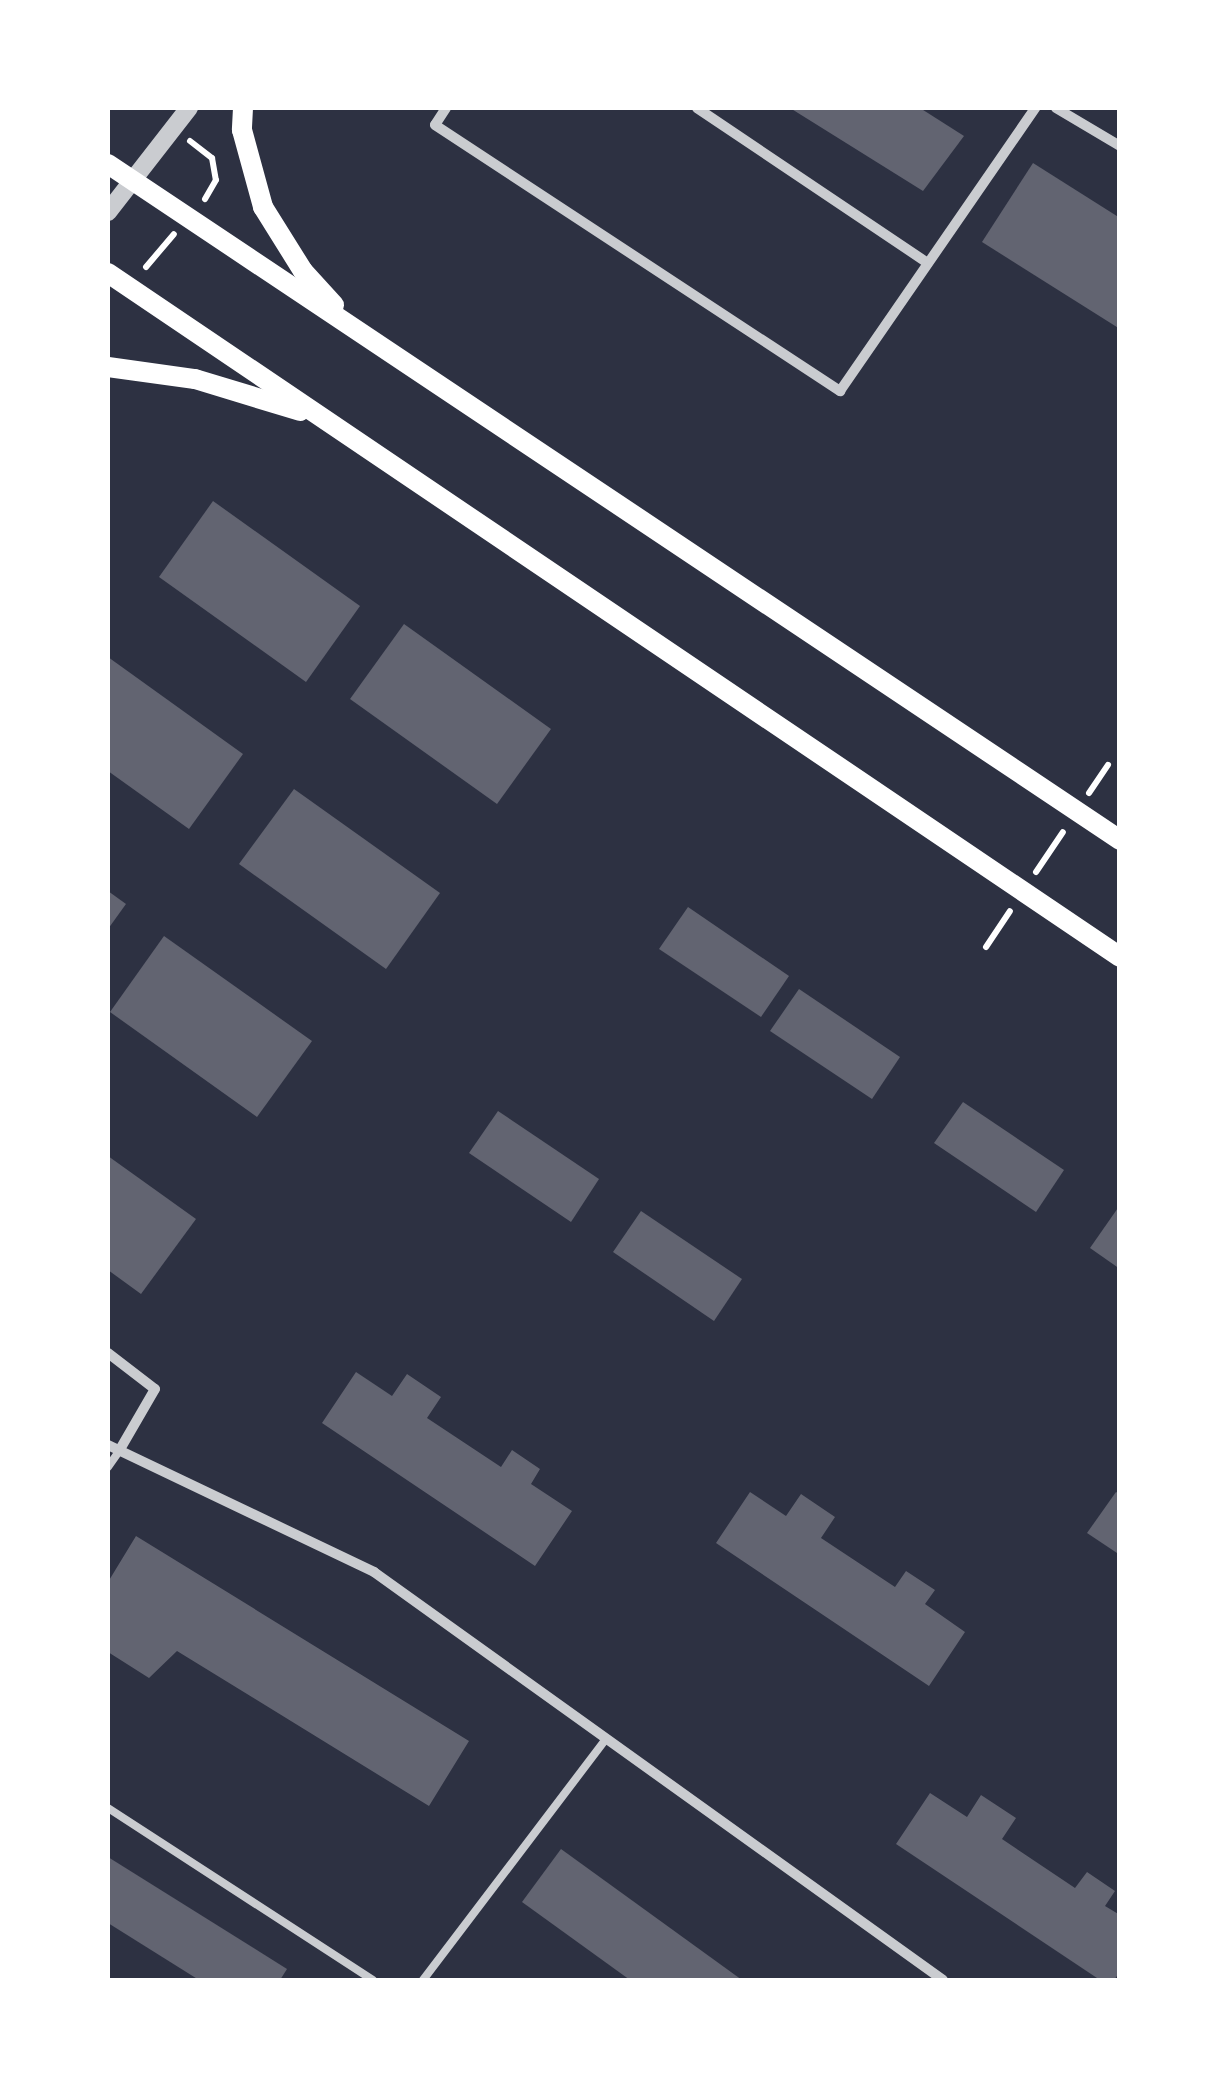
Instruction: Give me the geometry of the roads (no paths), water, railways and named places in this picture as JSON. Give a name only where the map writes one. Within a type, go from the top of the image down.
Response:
[{"type":"main road","points":[[244,108],[242,130],[263,207],[303,272],[355,329]]},
{"type":"main road","points":[[108,164],[1120,840]]},
{"type":"main road","points":[[108,272],[1120,957]]},
{"type":"main road","points":[[108,366],[195,379],[322,418]]},
{"type":"street","points":[[108,212],[190,108]]},
{"type":"street","points":[[446,108],[434,125],[840,391],[1035,108]]},
{"type":"street","points":[[697,108],[928,263]]},
{"type":"street","points":[[1056,108],[1120,146]]},
{"type":"street","points":[[108,1353],[156,1389],[120,1451]]},
{"type":"street","points":[[108,1445],[374,1572],[943,1980]]},
{"type":"lane","points":[[108,1467],[120,1451]]},
{"type":"lane","points":[[423,1980],[606,1739]]},
{"type":"lane","points":[[108,1808],[373,1980]]}]
